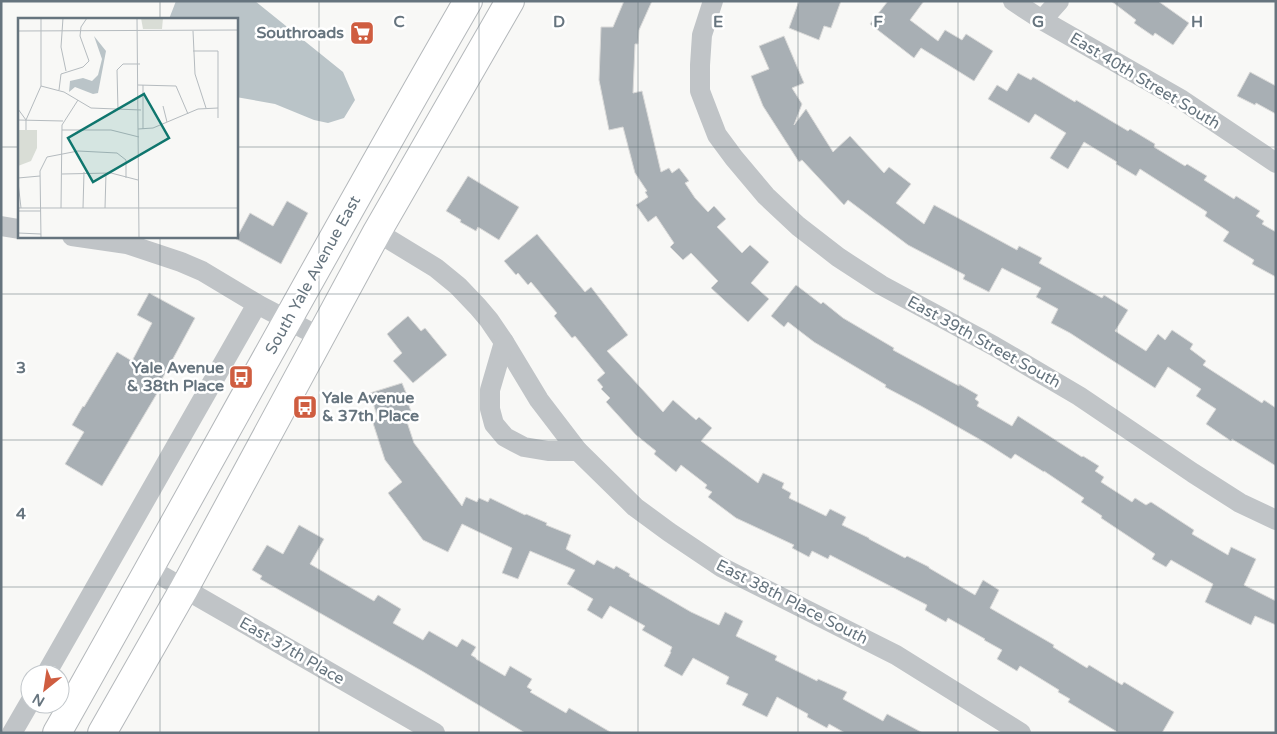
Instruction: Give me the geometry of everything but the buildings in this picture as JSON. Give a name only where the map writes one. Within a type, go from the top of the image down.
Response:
[{"type":"main road","name":"South Yale Avenue East","points":[[57,733],[468,1]]},
{"type":"main road","points":[[102,733],[184,589],[377,232],[510,1]]},
{"type":"street","name":"East 39th Street South","points":[[713,1],[702,35],[700,91],[717,135],[766,196],[798,226],[838,257],[881,285],[994,346],[1079,396],[1240,503],[1276,520]]},
{"type":"street","name":"East 40th Street South","points":[[1013,1],[1042,20],[1182,100],[1276,163]]},
{"type":"street","points":[[1042,20],[1059,1]]},
{"type":"street","points":[[1,226],[18,229]]},
{"type":"street","name":"East 38th Place South","points":[[377,232],[436,268],[458,286],[478,307],[504,342],[539,400],[578,451],[635,507],[668,532],[721,567],[896,655],[1021,733]]},
{"type":"street","points":[[86,238],[127,244],[181,262],[202,271],[257,304],[320,337]]},
{"type":"street","points":[[52,664],[257,304]]},
{"type":"street","points":[[504,342],[490,390],[490,409],[494,424],[506,437],[524,447],[548,451],[578,451]]},
{"type":"street","name":"East 37th Place","points":[[150,569],[433,732]]},
{"type":"street","points":[[12,733],[23,714]]},
{"type":"shaded area","points":[[176,1],[255,1],[343,72],[355,100],[344,118],[328,123],[314,120],[275,104],[238,97],[238,18],[169,18]]},
{"type":"place","name":"Southroads","points":[[362,33]]},
{"type":"place","name":"Yale Avenue & 38th Place","points":[[241,377]]},
{"type":"place","name":"Yale Avenue & 37th Place","points":[[305,407]]}]
